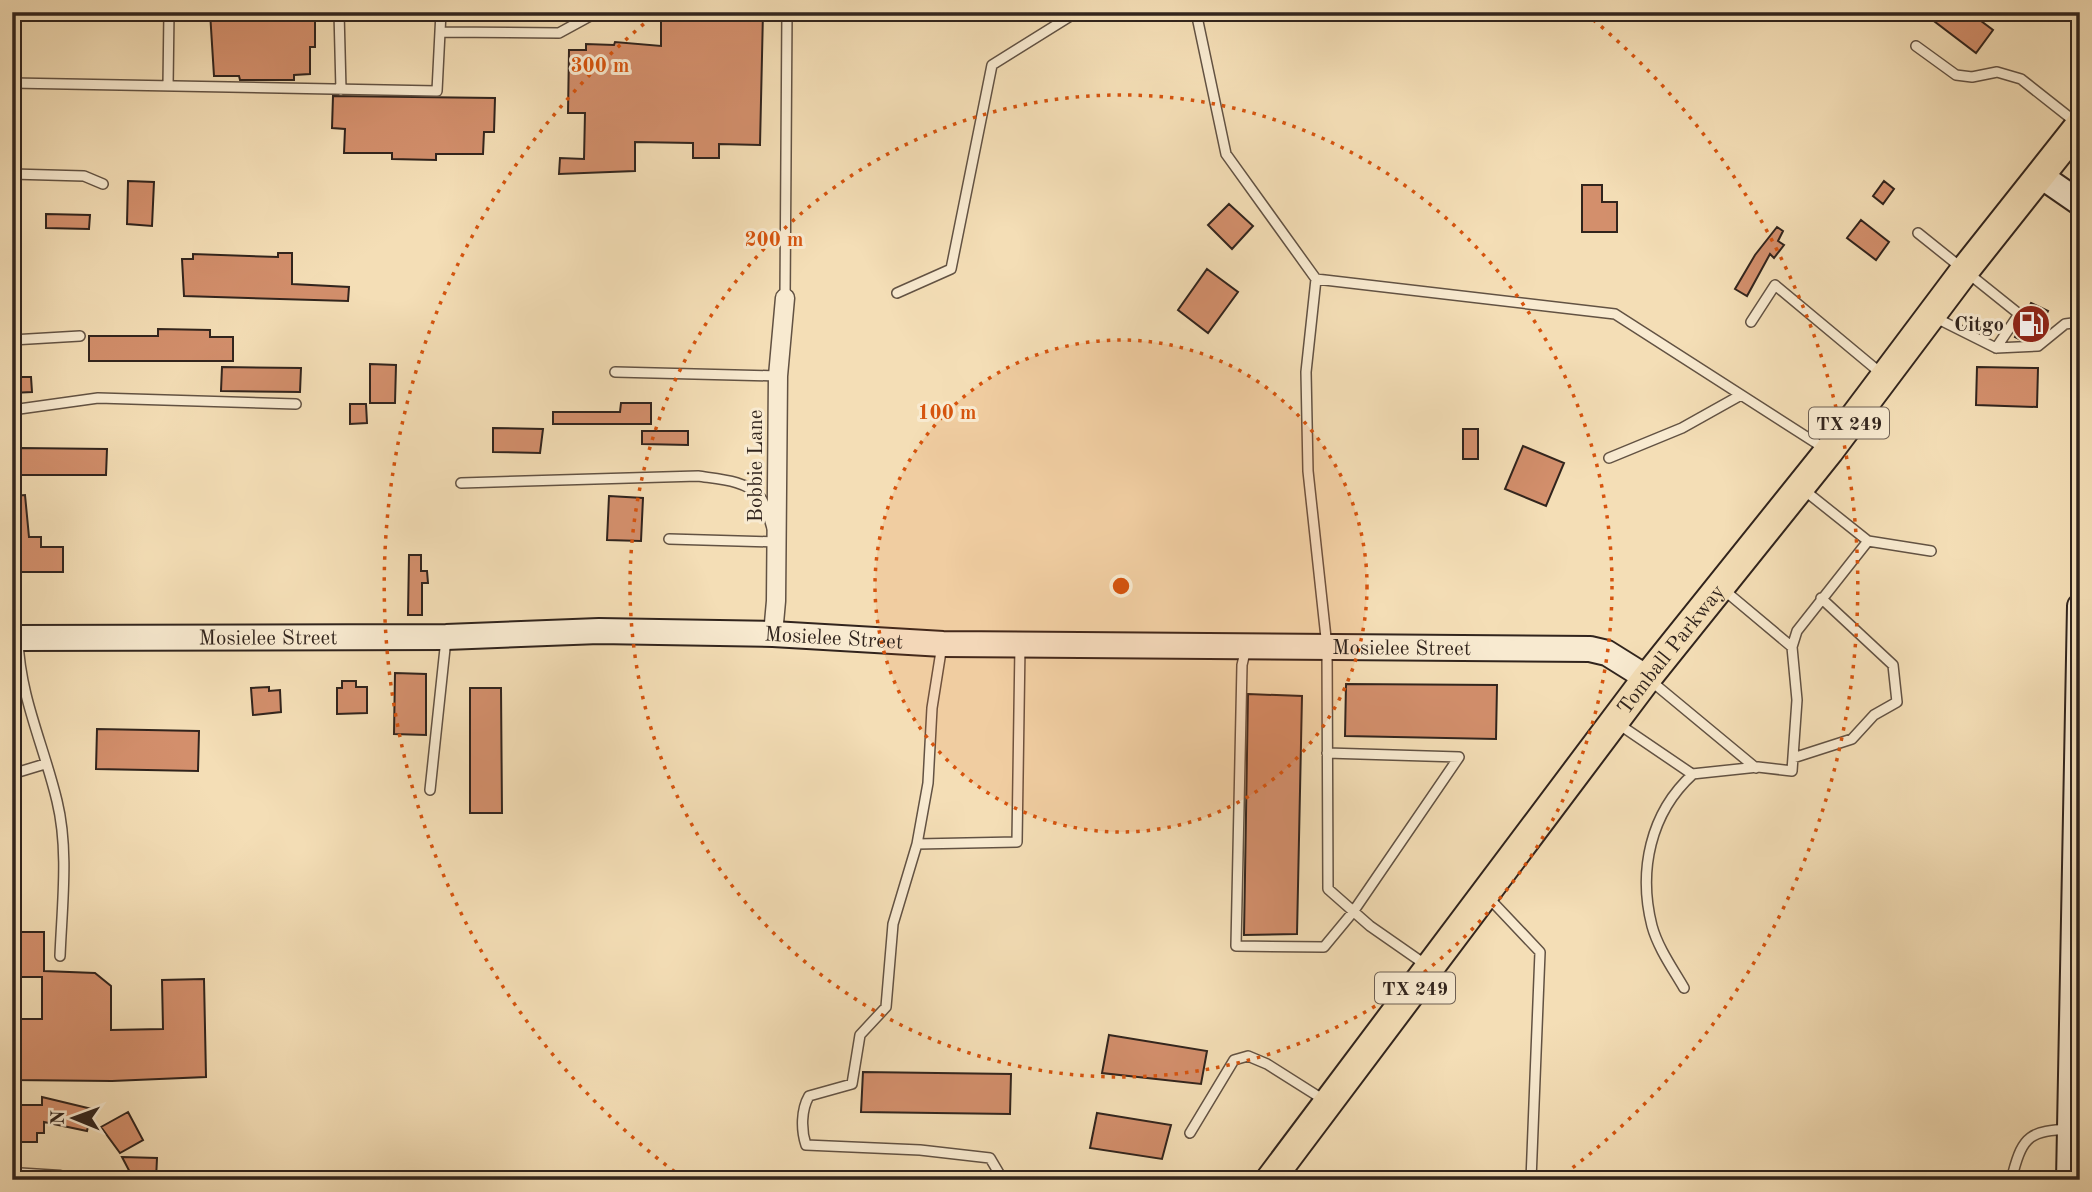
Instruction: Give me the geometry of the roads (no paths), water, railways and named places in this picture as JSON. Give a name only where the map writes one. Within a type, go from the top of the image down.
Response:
[{"type":"main road","name":"Tomball Parkway","points":[[1270,1180],[1647,678],[1829,451],[1965,270],[2080,125]]},
{"type":"main road","points":[[2045,171],[2080,145]]},
{"type":"street","points":[[2045,171],[2080,202]]},
{"type":"street","name":"Bobbie Lane","points":[[773,634],[777,543],[778,376],[785,298]]},
{"type":"street","points":[[2069,1180],[2080,606]]},
{"type":"street","name":"Mosielee Street","points":[[15,638],[446,637],[599,631],[773,634],[943,643],[1590,649],[1607,653],[1647,678]]},
{"type":"street","points":[[12,1177],[60,1179]]},
{"type":"lane","points":[[168,86],[169,12]]},
{"type":"lane","points":[[339,12],[341,90]]},
{"type":"lane","points":[[12,83],[438,91],[441,12]]},
{"type":"lane","points":[[440,32],[559,33],[592,15],[592,12]]},
{"type":"lane","points":[[785,298],[787,12]]},
{"type":"lane","points":[[897,293],[951,269],[992,65],[1077,12]]},
{"type":"lane","points":[[1196,12],[1226,154],[1316,279],[1306,372],[1308,471],[1327,648],[1328,890],[1353,912],[1431,968]]},
{"type":"lane","points":[[1916,46],[1955,75],[1972,77],[1997,72],[2021,79],[2080,125]]},
{"type":"lane","points":[[12,174],[83,176],[103,184]]},
{"type":"lane","points":[[1918,233],[2019,314],[1996,348]]},
{"type":"lane","points":[[1316,279],[1615,314],[1829,451]]},
{"type":"lane","points":[[1751,322],[1775,285],[1885,376]]},
{"type":"lane","points":[[1930,316],[1996,348],[2038,346],[2065,324],[2080,322]]},
{"type":"lane","points":[[12,340],[80,336]]},
{"type":"lane","points":[[614,372],[778,376]]},
{"type":"lane","points":[[1609,458],[1682,428],[1741,395]]},
{"type":"lane","points":[[12,410],[98,398],[296,404]]},
{"type":"lane","points":[[461,484],[698,477],[723,480],[745,486],[761,497],[777,543],[669,539]]},
{"type":"lane","points":[[1800,487],[1868,541],[1931,551]]},
{"type":"lane","points":[[1684,988],[1652,928],[1647,880],[1648,853],[1656,823],[1676,789],[1693,774],[1756,768],[1792,771],[1797,700],[1792,647],[1797,631],[1868,541]]},
{"type":"lane","points":[[1720,586],[1792,647]]},
{"type":"lane","points":[[1793,758],[1852,739],[1874,715],[1897,702],[1894,665],[1821,598]]},
{"type":"lane","points":[[430,790],[446,637]]},
{"type":"lane","points":[[15,638],[24,693],[46,764],[61,828],[60,956]]},
{"type":"lane","points":[[943,643],[932,708],[928,783],[917,844],[893,924],[886,1007],[860,1035],[852,1084],[809,1096],[804,1105],[803,1137],[806,1145],[920,1150],[990,1158],[1003,1180]]},
{"type":"lane","points":[[917,844],[1017,842],[1021,644]]},
{"type":"lane","points":[[1246,647],[1242,665],[1236,946],[1324,947],[1353,912],[1459,757],[1327,753]]},
{"type":"lane","points":[[1647,678],[1756,768]]},
{"type":"lane","points":[[1615,721],[1693,774]]},
{"type":"lane","points":[[12,774],[46,764]]},
{"type":"lane","points":[[1486,894],[1532,940],[1539,952],[1531,1180]]},
{"type":"lane","points":[[1190,1133],[1234,1060],[1248,1056],[1267,1064],[1328,1103]]},
{"type":"lane","points":[[2013,1173],[2022,1143],[2029,1137],[2040,1132],[2070,1129]]},
{"type":"place","name":"Citgo","points":[[2031,324]]}]
